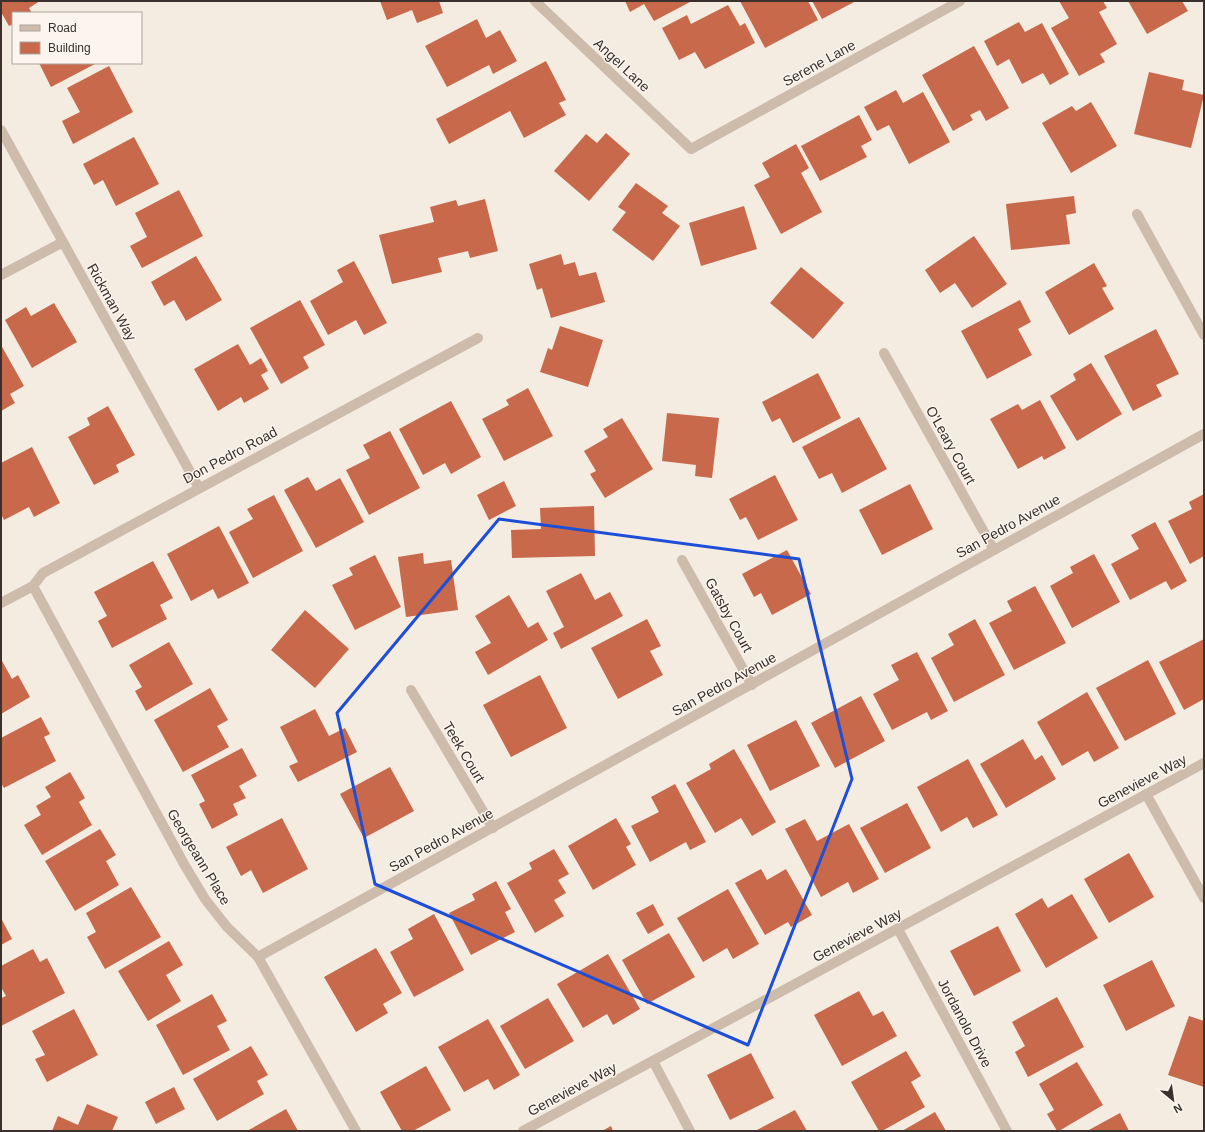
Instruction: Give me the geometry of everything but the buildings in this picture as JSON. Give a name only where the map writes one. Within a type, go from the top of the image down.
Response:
[{"type":"street","name":"Angel Lane","points":[[535,1],[691,149]]},
{"type":"street","name":"Serene Lane","points":[[691,149],[960,1]]},
{"type":"street","name":"Rickman Way","points":[[1,130],[199,488]]},
{"type":"street","points":[[1137,214],[1204,335]]},
{"type":"street","points":[[1,275],[63,242]]},
{"type":"street","name":"Don Pedro Road","points":[[1,603],[33,586],[43,572],[478,338]]},
{"type":"street","name":"O'Leary Court","points":[[884,353],[994,550]]},
{"type":"street","name":"San Pedro Avenue","points":[[258,957],[1204,434]]},
{"type":"street","name":"Gatsby Court","points":[[682,560],[752,684]]},
{"type":"street","name":"Georgeann Place","points":[[33,586],[176,850],[205,899],[227,927],[258,957],[356,1131]]},
{"type":"street","name":"Teek Court","points":[[411,690],[493,828]]},
{"type":"street","name":"Genevieve Way","points":[[523,1131],[1204,763]]},
{"type":"street","points":[[1146,794],[1204,898]]},
{"type":"street","name":"Jordanolo Drive","points":[[898,929],[1007,1131]]},
{"type":"street","points":[[653,1061],[690,1131]]},
{"type":"highlighted area","points":[[499,519],[799,559],[852,779],[748,1045],[375,884],[337,713]]}]
